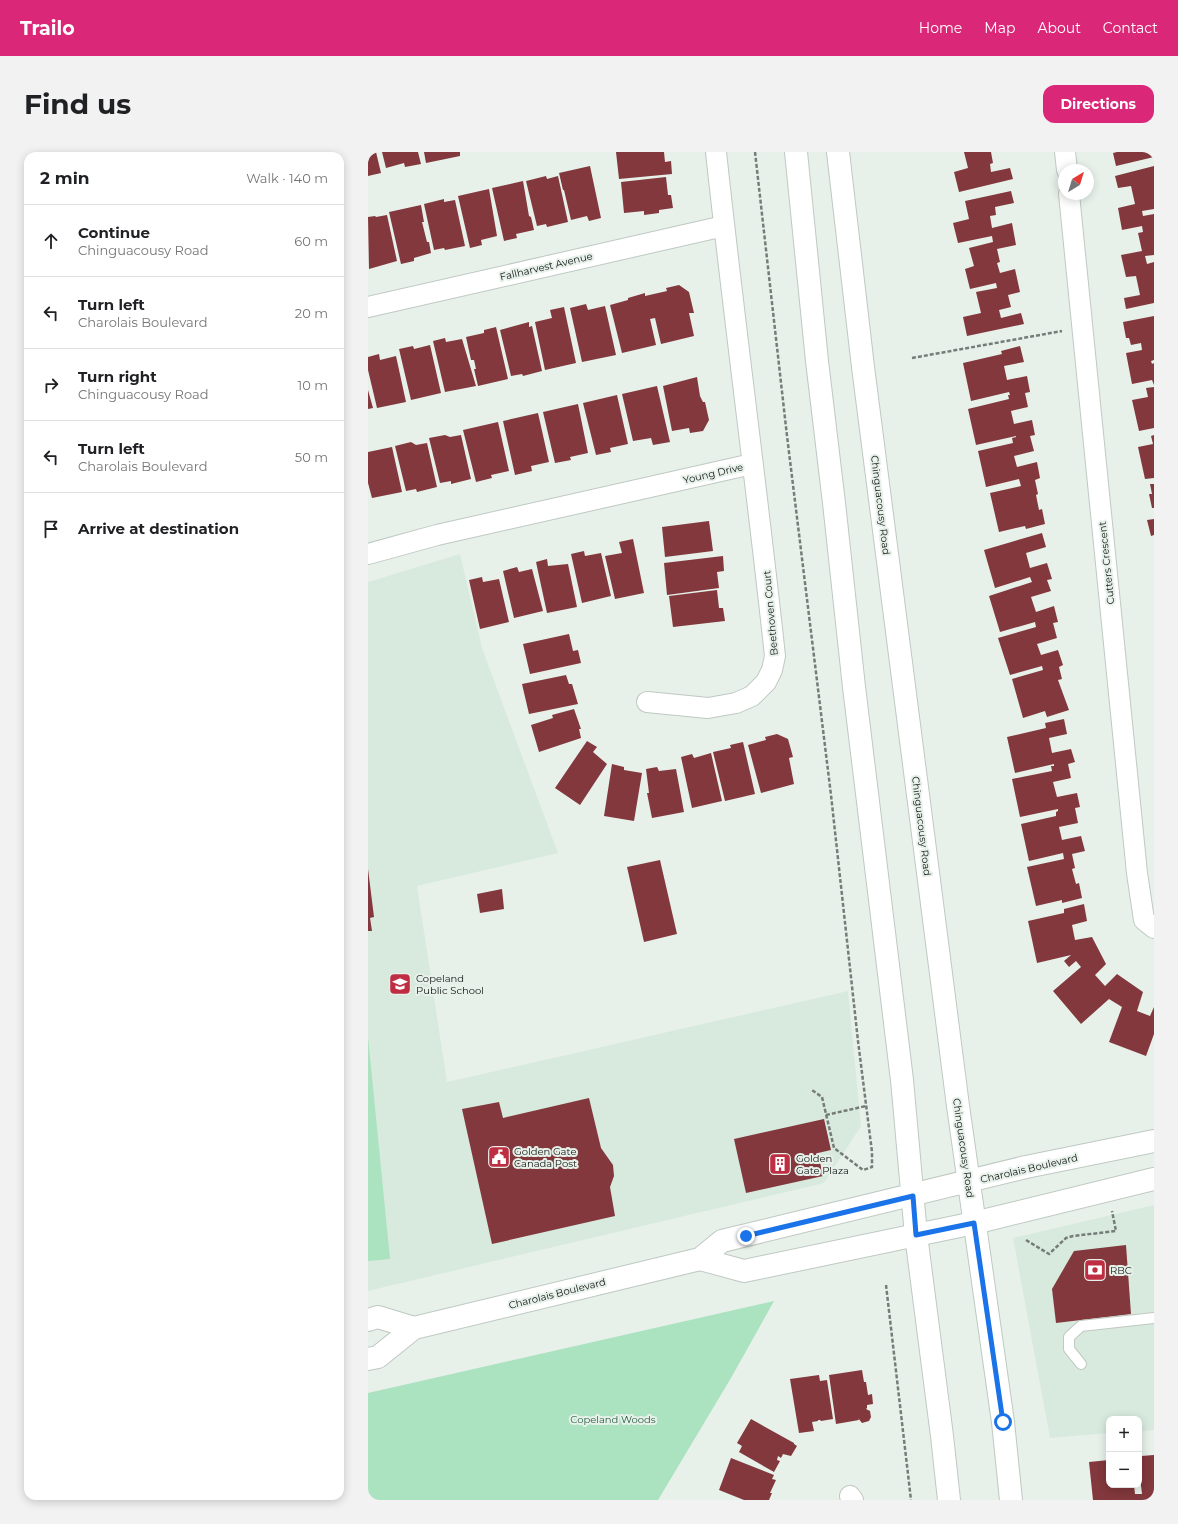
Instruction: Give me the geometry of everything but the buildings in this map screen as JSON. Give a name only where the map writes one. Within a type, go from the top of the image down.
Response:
[{"type":"main road","points":[[796,152],[817,361],[855,694],[902,1080],[916,1235],[949,1500]]},
{"type":"main road","name":"Chinguacousy Road","points":[[838,152],[863,367],[968,1182],[1003,1422],[1011,1500]]},
{"type":"main road","name":"Charolais Boulevard","points":[[368,1359],[378,1357],[414,1328],[700,1259],[722,1241],[1026,1168],[1154,1142]]},
{"type":"main road","name":"Charolais Boulevard","points":[[700,1259],[744,1271],[974,1223],[1154,1179]]},
{"type":"main road","points":[[368,1320],[378,1317],[414,1328]]},
{"type":"street","name":"Young Drive","points":[[368,554],[437,535],[752,464],[716,152]]},
{"type":"street","points":[[1065,152],[1066,164]]},
{"type":"street","name":"Cutters Crescent","points":[[1070,200],[1137,873],[1144,920],[1154,928]]},
{"type":"street","name":"Fallharvest Avenue","points":[[368,307],[724,226]]},
{"type":"street","name":"Beethoven Court","points":[[647,702],[708,708],[736,703],[752,696],[766,682],[772,670],[775,656],[761,525],[752,464]]},
{"type":"lane","points":[[1081,1364],[1070,1349],[1069,1337],[1081,1326],[1154,1318]]},
{"type":"path","points":[[755,152],[788,444],[830,787],[858,1041],[872,1152],[872,1167],[863,1170],[834,1148],[822,1098],[812,1090]]},
{"type":"path","points":[[912,358],[1082,327]]},
{"type":"path","points":[[826,1115],[866,1106]]},
{"type":"path","points":[[1026,1240],[1049,1254],[1066,1238],[1116,1231],[1108,1190]]},
{"type":"path","points":[[886,1285],[910,1500]]},
{"type":"shaded area","points":[[460,554],[482,648],[558,853],[417,886],[447,1082],[848,991],[861,1126],[824,1183],[368,1291],[368,582]]},
{"type":"shaded area","points":[[1154,1205],[1154,1430],[1142,1431],[1142,1416],[1106,1416],[1106,1433],[1050,1438],[1013,1238]]},
{"type":"green space","points":[[368,1037],[390,1259],[368,1261]]},
{"type":"green space","name":"Copeland Woods","points":[[774,1301],[731,1378],[658,1500],[368,1500],[368,1393]]},
{"type":"place","name":"Copeland Public School","points":[[400,984]]},
{"type":"place","name":"Golden Gate Canada Post","points":[[499,1157]]},
{"type":"place","name":"Golden Gate Plaza","points":[[780,1164]]},
{"type":"place","name":"RBC","points":[[1095,1270]]},
{"type":"route","points":[[746,1236],[913,1196],[916,1235],[974,1223],[1003,1422]]}]
